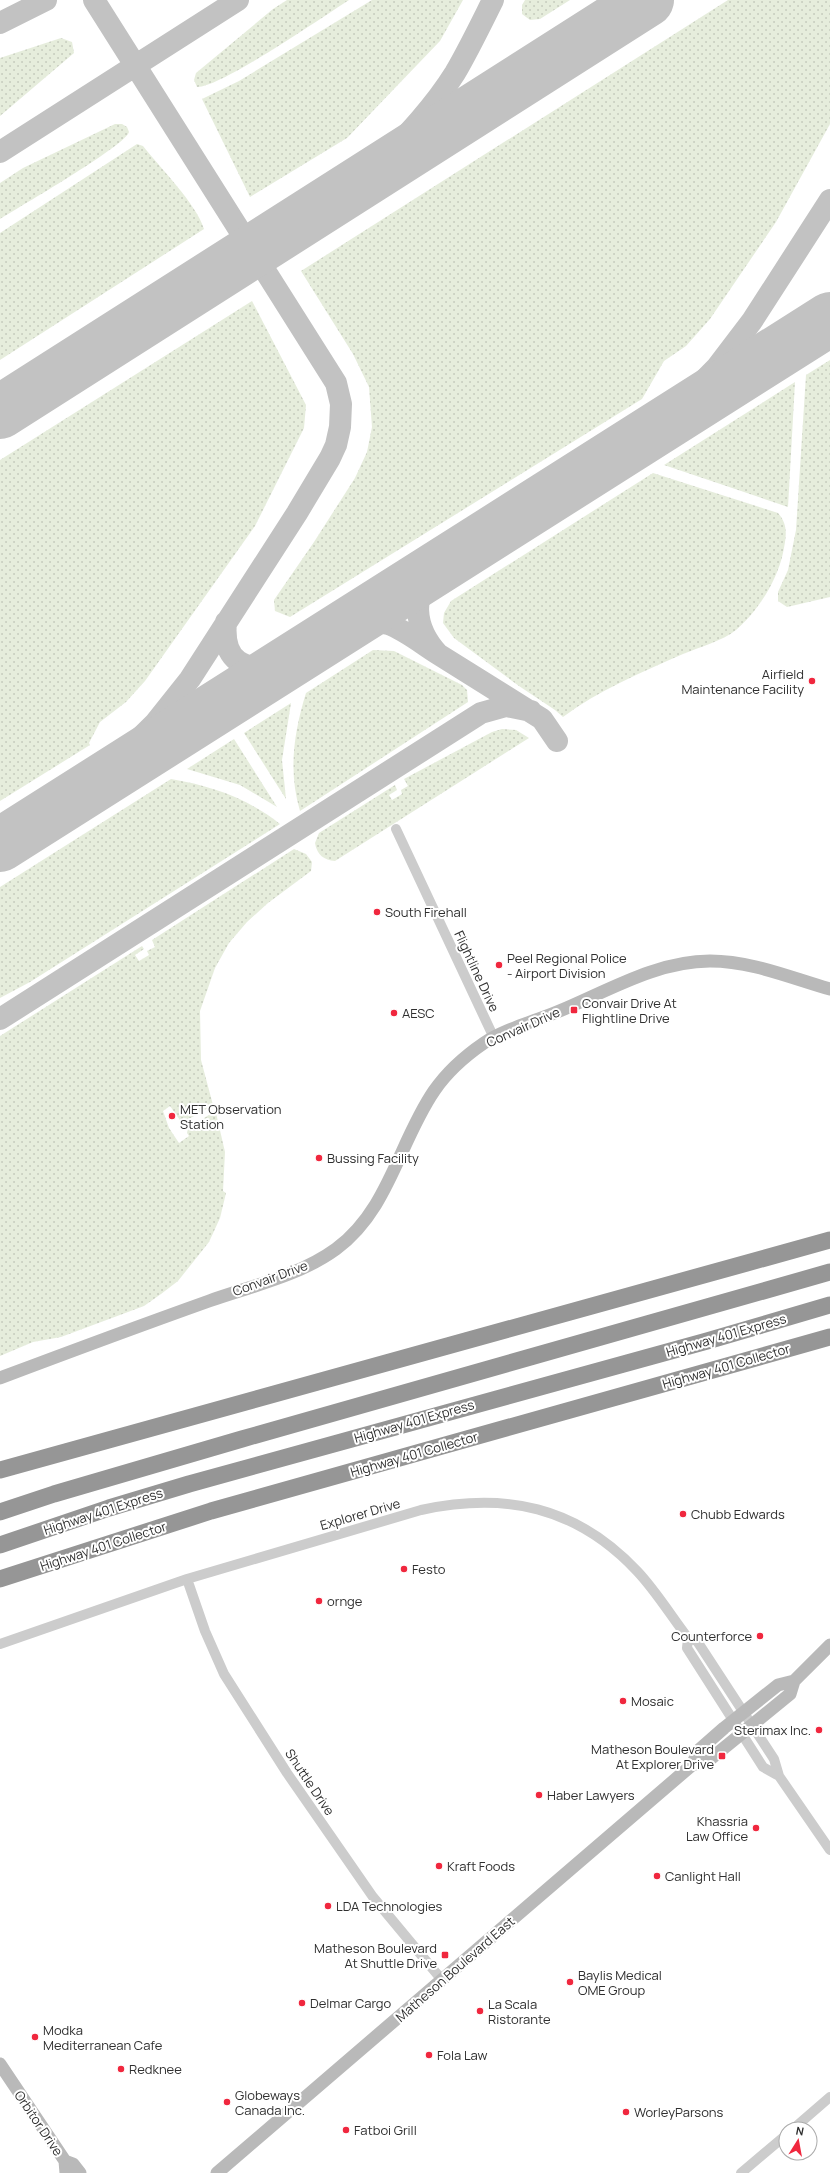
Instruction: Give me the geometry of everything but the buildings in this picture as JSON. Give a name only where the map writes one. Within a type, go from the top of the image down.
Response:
[{"type":"highway","points":[[0,1470],[830,1239]]},
{"type":"highway","points":[[0,1512],[61,1492],[242,1439],[830,1272]]},
{"type":"highway","name":"Highway 401 Express","points":[[0,1545],[109,1508],[189,1484],[707,1341],[830,1305]]},
{"type":"highway","name":"Highway 401 Collector","points":[[0,1579],[211,1511],[830,1337]]},
{"type":"street","name":"Flightline Drive","points":[[396,829],[494,1038]]},
{"type":"street","name":"Convair Drive","points":[[0,1378],[158,1319],[289,1274],[328,1254],[354,1234],[371,1213],[385,1188],[424,1106],[436,1087],[451,1070],[494,1038],[649,972],[686,963],[710,961],[738,963],[830,989]]},
{"type":"street","name":"Explorer Drive","points":[[0,1644],[187,1579],[421,1510],[453,1504],[484,1502],[510,1504],[560,1516],[589,1529],[613,1548],[637,1571],[688,1638],[697,1641],[739,1717],[741,1732],[763,1768],[779,1776]]},
{"type":"street","name":"Shuttle Drive","points":[[187,1579],[205,1631],[224,1674],[287,1773],[373,1897],[442,1980]]},
{"type":"street","name":"Matheson Boulevard East","points":[[692,1765],[708,1761],[741,1732],[790,1694],[794,1681],[830,1645]]},
{"type":"street","name":"Matheson Boulevard East","points":[[217,2173],[692,1765],[699,1750],[778,1685],[794,1681]]},
{"type":"street","name":"Explorer Drive","points":[[739,1717],[752,1724],[774,1759],[779,1776],[830,1850]]},
{"type":"street","name":"Orbitor Drive","points":[[0,2064],[66,2167],[73,2164],[80,2173]]},
{"type":"street","points":[[802,2121],[830,2097]]},
{"type":"street","points":[[741,2173],[778,2142]]},
{"type":"green space","points":[[287,0],[349,0],[249,64],[209,84],[197,87],[194,80],[196,73],[273,9]]},
{"type":"green space","points":[[372,0],[463,0],[440,41],[347,138],[250,197],[202,99],[239,81]]},
{"type":"green space","points":[[525,0],[570,0],[540,19],[530,20],[522,14],[522,5]]},
{"type":"green space","points":[[728,0],[830,0],[830,124],[776,222],[710,319],[686,346],[664,361],[642,399],[290,617],[275,611],[274,600],[314,542],[355,478],[367,452],[372,427],[369,387],[353,354],[301,271]]},
{"type":"green space","points":[[61,38],[72,42],[74,53],[0,116],[0,58]]},
{"type":"green space","points":[[115,124],[122,124],[127,127],[129,132],[110,150],[0,219],[0,183],[23,168]]},
{"type":"green space","points":[[137,144],[143,146],[186,197],[200,219],[204,229],[0,360],[0,233]]},
{"type":"green space","points":[[252,301],[306,405],[304,428],[255,526],[145,681],[126,702],[100,722],[89,743],[90,745],[0,801],[0,460]]},
{"type":"green space","points":[[830,360],[830,597],[787,607],[778,601],[778,592],[788,570],[796,530],[806,375]]},
{"type":"green space","points":[[795,382],[788,507],[664,465]]},
{"type":"green space","points":[[653,473],[778,513],[784,522],[786,532],[780,564],[766,595],[752,614],[736,630],[718,641],[683,654],[621,682],[591,698],[563,717],[454,638],[443,623],[444,613],[451,601]]},
{"type":"green space","points":[[373,650],[394,651],[462,685],[467,690],[468,702],[300,811],[296,796],[293,766],[298,722],[306,693]]},
{"type":"green space","points":[[291,703],[282,760],[286,799],[244,733]]},
{"type":"green space","points":[[502,729],[516,730],[529,738],[335,861],[324,858],[319,854],[315,843],[319,833],[395,785],[397,790],[389,795],[392,800],[402,794],[401,790],[408,786],[404,779],[492,732]]},
{"type":"green space","points":[[234,739],[277,807],[240,785],[187,769]]},
{"type":"green space","points":[[171,779],[201,785],[228,794],[255,807],[280,824],[30,982],[0,998],[0,887]]},
{"type":"green space","points":[[294,849],[306,854],[312,862],[311,871],[268,903],[247,922],[229,943],[215,968],[200,1011],[201,1060],[213,1105],[182,1123],[170,1106],[163,1111],[169,1128],[179,1143],[189,1136],[187,1133],[188,1128],[212,1113],[216,1113],[225,1152],[223,1191],[226,1193],[220,1218],[209,1242],[178,1281],[144,1306],[61,1337],[33,1342],[0,1356],[0,1036],[142,946],[144,949],[135,955],[139,961],[149,955],[147,951],[155,947],[152,940]]},
{"type":"taxiway","points":[[0,23],[46,0]]},
{"type":"taxiway","points":[[87,790],[155,723],[190,679],[297,513],[330,458],[336,445],[340,427],[341,404],[336,383],[94,0]]},
{"type":"taxiway","points":[[0,152],[238,0]]},
{"type":"taxiway","points":[[364,180],[435,102],[455,73],[493,0]]},
{"type":"taxiway","points":[[656,429],[717,367],[752,321],[830,200]]},
{"type":"taxiway","points":[[281,669],[332,635],[346,628],[374,622],[388,624],[407,633],[438,654],[430,644],[420,622],[418,611],[422,589],[429,578],[438,569],[504,527]]},
{"type":"taxiway","points":[[226,622],[228,647],[232,655],[238,661],[246,665],[256,667],[280,667]]},
{"type":"taxiway","points":[[438,654],[542,719],[557,741]]},
{"type":"taxiway","points":[[0,1019],[481,713],[506,706],[531,711]]},
{"type":"runway","points":[[0,412],[647,0]]},
{"type":"runway","points":[[0,845],[830,319]]},
{"type":"place","name":"Airfield Maintenance Facility","points":[[812,681]]},
{"type":"place","name":"South Firehall","points":[[377,912]]},
{"type":"place","name":"Peel Regional Police - Airport Division","points":[[499,965]]},
{"type":"place","name":"Convair Drive At Flightline Drive","points":[[574,1010]]},
{"type":"place","name":"AESC","points":[[394,1013]]},
{"type":"place","name":"MET Observation Station","points":[[172,1116]]},
{"type":"place","name":"Bussing Facility","points":[[319,1158]]},
{"type":"place","name":"Chubb Edwards","points":[[683,1514]]},
{"type":"place","name":"Festo","points":[[404,1569]]},
{"type":"place","name":"ornge","points":[[319,1601]]},
{"type":"place","name":"Counterforce","points":[[760,1636]]},
{"type":"place","name":"Mosaic","points":[[623,1701]]},
{"type":"place","name":"Sterimax Inc.","points":[[819,1730]]},
{"type":"place","name":"Matheson Boulevard At Explorer Drive","points":[[722,1756]]},
{"type":"place","name":"Haber Lawyers","points":[[539,1795]]},
{"type":"place","name":"Khassria Law Office","points":[[756,1828]]},
{"type":"place","name":"Kraft Foods","points":[[439,1866]]},
{"type":"place","name":"Canlight Hall","points":[[657,1876]]},
{"type":"place","name":"LDA Technologies","points":[[328,1906]]},
{"type":"place","name":"Matheson Boulevard At Shuttle Drive","points":[[445,1955]]},
{"type":"place","name":"Baylis Medical OME Group","points":[[570,1982]]},
{"type":"place","name":"Delmar Cargo","points":[[302,2003]]},
{"type":"place","name":"La Scala Ristorante","points":[[480,2011]]},
{"type":"place","name":"Modka Mediterranean Cafe","points":[[35,2037]]},
{"type":"place","name":"Fola Law","points":[[429,2055]]},
{"type":"place","name":"Redknee","points":[[121,2069]]},
{"type":"place","name":"Globeways Canada Inc.","points":[[227,2102]]},
{"type":"place","name":"WorleyParsons","points":[[626,2112]]},
{"type":"place","name":"Fatboi Grill","points":[[346,2130]]}]
